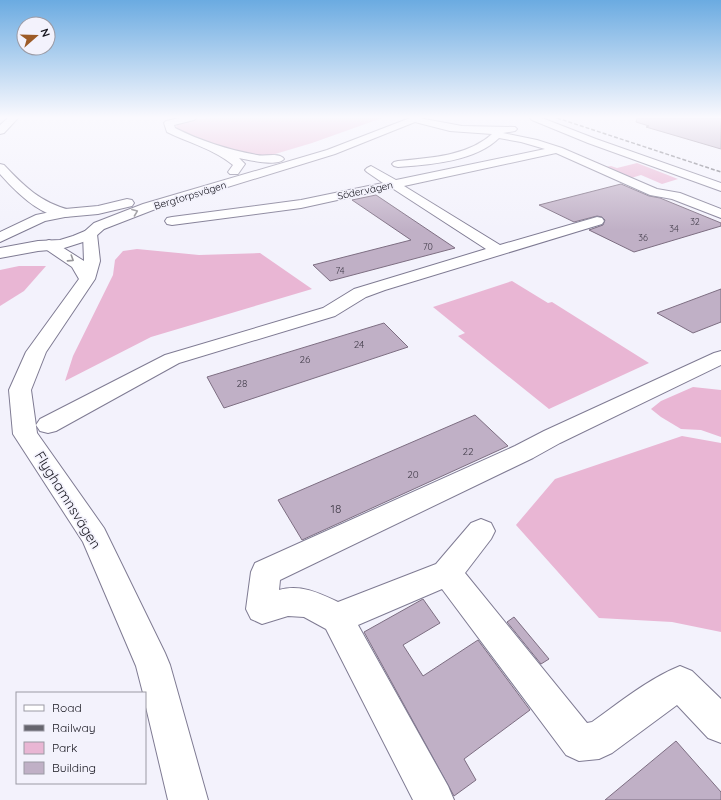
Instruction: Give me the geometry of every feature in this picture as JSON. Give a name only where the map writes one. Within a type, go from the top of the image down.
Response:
[{"type":"street","points":[[228,155],[239,164],[234,172]]},
{"type":"street","points":[[241,155],[259,159],[278,158]]},
{"type":"street","name":"Bergtorpsvägen","points":[[0,238],[41,218],[117,206],[286,155]]},
{"type":"street","name":"Bergtorpsvägen","points":[[0,253],[78,240],[94,230],[148,208],[320,155]]},
{"type":"street","name":"Södervägen","points":[[398,164],[430,162],[455,155]]},
{"type":"street","name":"Södervägen","points":[[172,221],[301,204],[530,155]]},
{"type":"street","points":[[568,155],[654,192],[675,196],[721,214]]},
{"type":"street","points":[[633,155],[721,187]]},
{"type":"street","points":[[0,167],[29,198],[51,210],[71,213]]},
{"type":"street","points":[[371,170],[498,250]]},
{"type":"street","points":[[25,225],[30,216],[29,198]]},
{"type":"street","name":"Bergtorpsvägen","points":[[71,213],[94,216],[98,220],[94,230]]},
{"type":"street","points":[[48,424],[172,359],[329,312],[366,291],[498,250],[596,222]]},
{"type":"street","name":"Bergtorpsvägen","points":[[25,225],[17,232],[16,237],[20,241],[44,246]]},
{"type":"street","name":"Flyghamnsvägen","points":[[94,230],[92,261],[87,279],[36,352],[20,390],[25,434],[94,536],[153,664],[188,800]]},
{"type":"street","points":[[44,246],[78,264],[87,279]]},
{"type":"street","points":[[434,800],[337,618],[307,603],[288,602],[262,609],[266,572],[524,452],[552,437],[721,358]]},
{"type":"street","points":[[337,618],[447,573],[481,531]]},
{"type":"street","points":[[447,573],[579,742],[599,740],[650,702],[680,683],[721,725]]},
{"type":"green space","points":[[257,155],[271,155],[265,157]]},
{"type":"green space","points":[[637,163],[678,179],[662,184],[641,175],[628,179],[600,168],[611,166],[617,168]]},
{"type":"green space","points":[[137,249],[199,255],[260,253],[312,289],[151,337],[65,381],[73,356],[113,275],[115,260],[123,251]]},
{"type":"green space","points":[[19,266],[46,266],[24,291],[0,306],[0,270]]},
{"type":"green space","points":[[512,281],[548,303],[552,302],[649,363],[549,409],[458,336],[465,333],[433,307]]},
{"type":"green space","points":[[693,387],[721,390],[721,437],[701,430],[681,429],[651,409],[661,401]]},
{"type":"green space","points":[[682,436],[721,443],[721,632],[672,622],[599,618],[516,525],[555,479]]},
{"type":"building","points":[[621,184],[721,223],[721,226],[634,252],[589,230],[603,225],[605,220],[602,217],[597,216],[574,222],[539,205]]},
{"type":"building","points":[[376,195],[455,248],[330,281],[313,265],[411,240],[352,200]]},
{"type":"building","points":[[721,289],[721,322],[693,333],[657,313]]},
{"type":"building","points":[[384,323],[408,347],[224,408],[207,377]]},
{"type":"building","points":[[475,415],[508,446],[302,540],[278,500]]},
{"type":"building","points":[[423,599],[440,623],[403,645],[423,676],[478,640],[530,710],[464,759],[476,780],[454,796],[364,632]]},
{"type":"building","points":[[514,617],[549,659],[541,664],[507,622]]},
{"type":"building","points":[[676,741],[721,792],[721,800],[605,800]]},
{"type":"railway","points":[[670,155],[721,172]]}]
